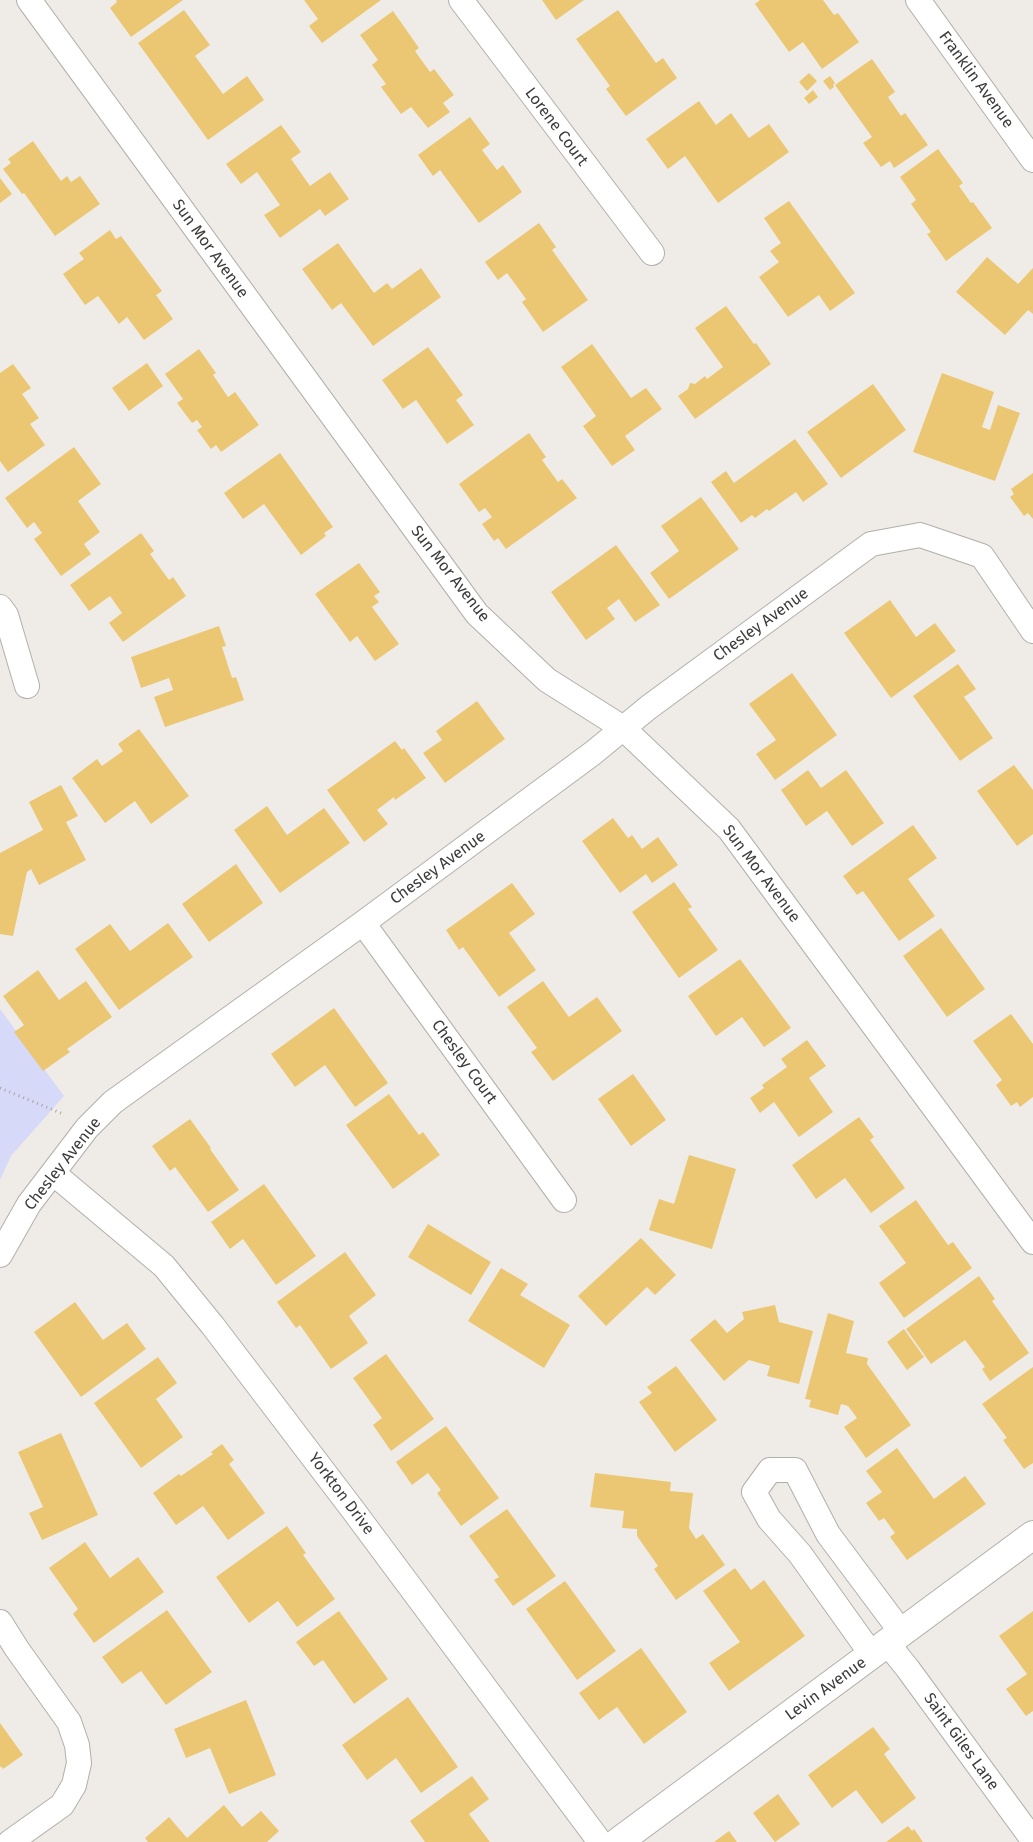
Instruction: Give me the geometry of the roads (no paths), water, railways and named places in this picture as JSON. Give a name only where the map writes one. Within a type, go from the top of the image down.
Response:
[{"type":"street","name":"Sun Mor Avenue","points":[[29,0],[477,614],[547,680],[623,728],[729,829],[1033,1242]]},
{"type":"street","name":"Lorene Court","points":[[461,0],[652,253]]},
{"type":"street","name":"Franklin Avenue","points":[[918,0],[1033,160]]},
{"type":"street","name":"Chesley Avenue","points":[[0,1255],[24,1211],[83,1134],[113,1102],[363,923],[593,753],[649,707],[871,544],[920,535],[982,556],[1033,631]]},
{"type":"street","points":[[0,607],[6,615],[27,686]]},
{"type":"street","name":"Chesley Court","points":[[363,923],[564,1200]]},
{"type":"street","name":"Yorkton Drive","points":[[53,1173],[164,1266],[213,1326],[353,1510],[600,1842]]},
{"type":"street","name":"Saint Giles Lane","points":[[888,1644],[795,1470],[770,1470],[754,1492],[769,1519],[800,1554],[888,1644],[1033,1840]]},
{"type":"street","points":[[800,1554],[828,1534]]},
{"type":"street","name":"Levin Avenue","points":[[618,1842],[1033,1535]]},
{"type":"street","points":[[0,1622],[69,1722],[79,1763],[74,1786],[62,1805],[10,1842]]}]
